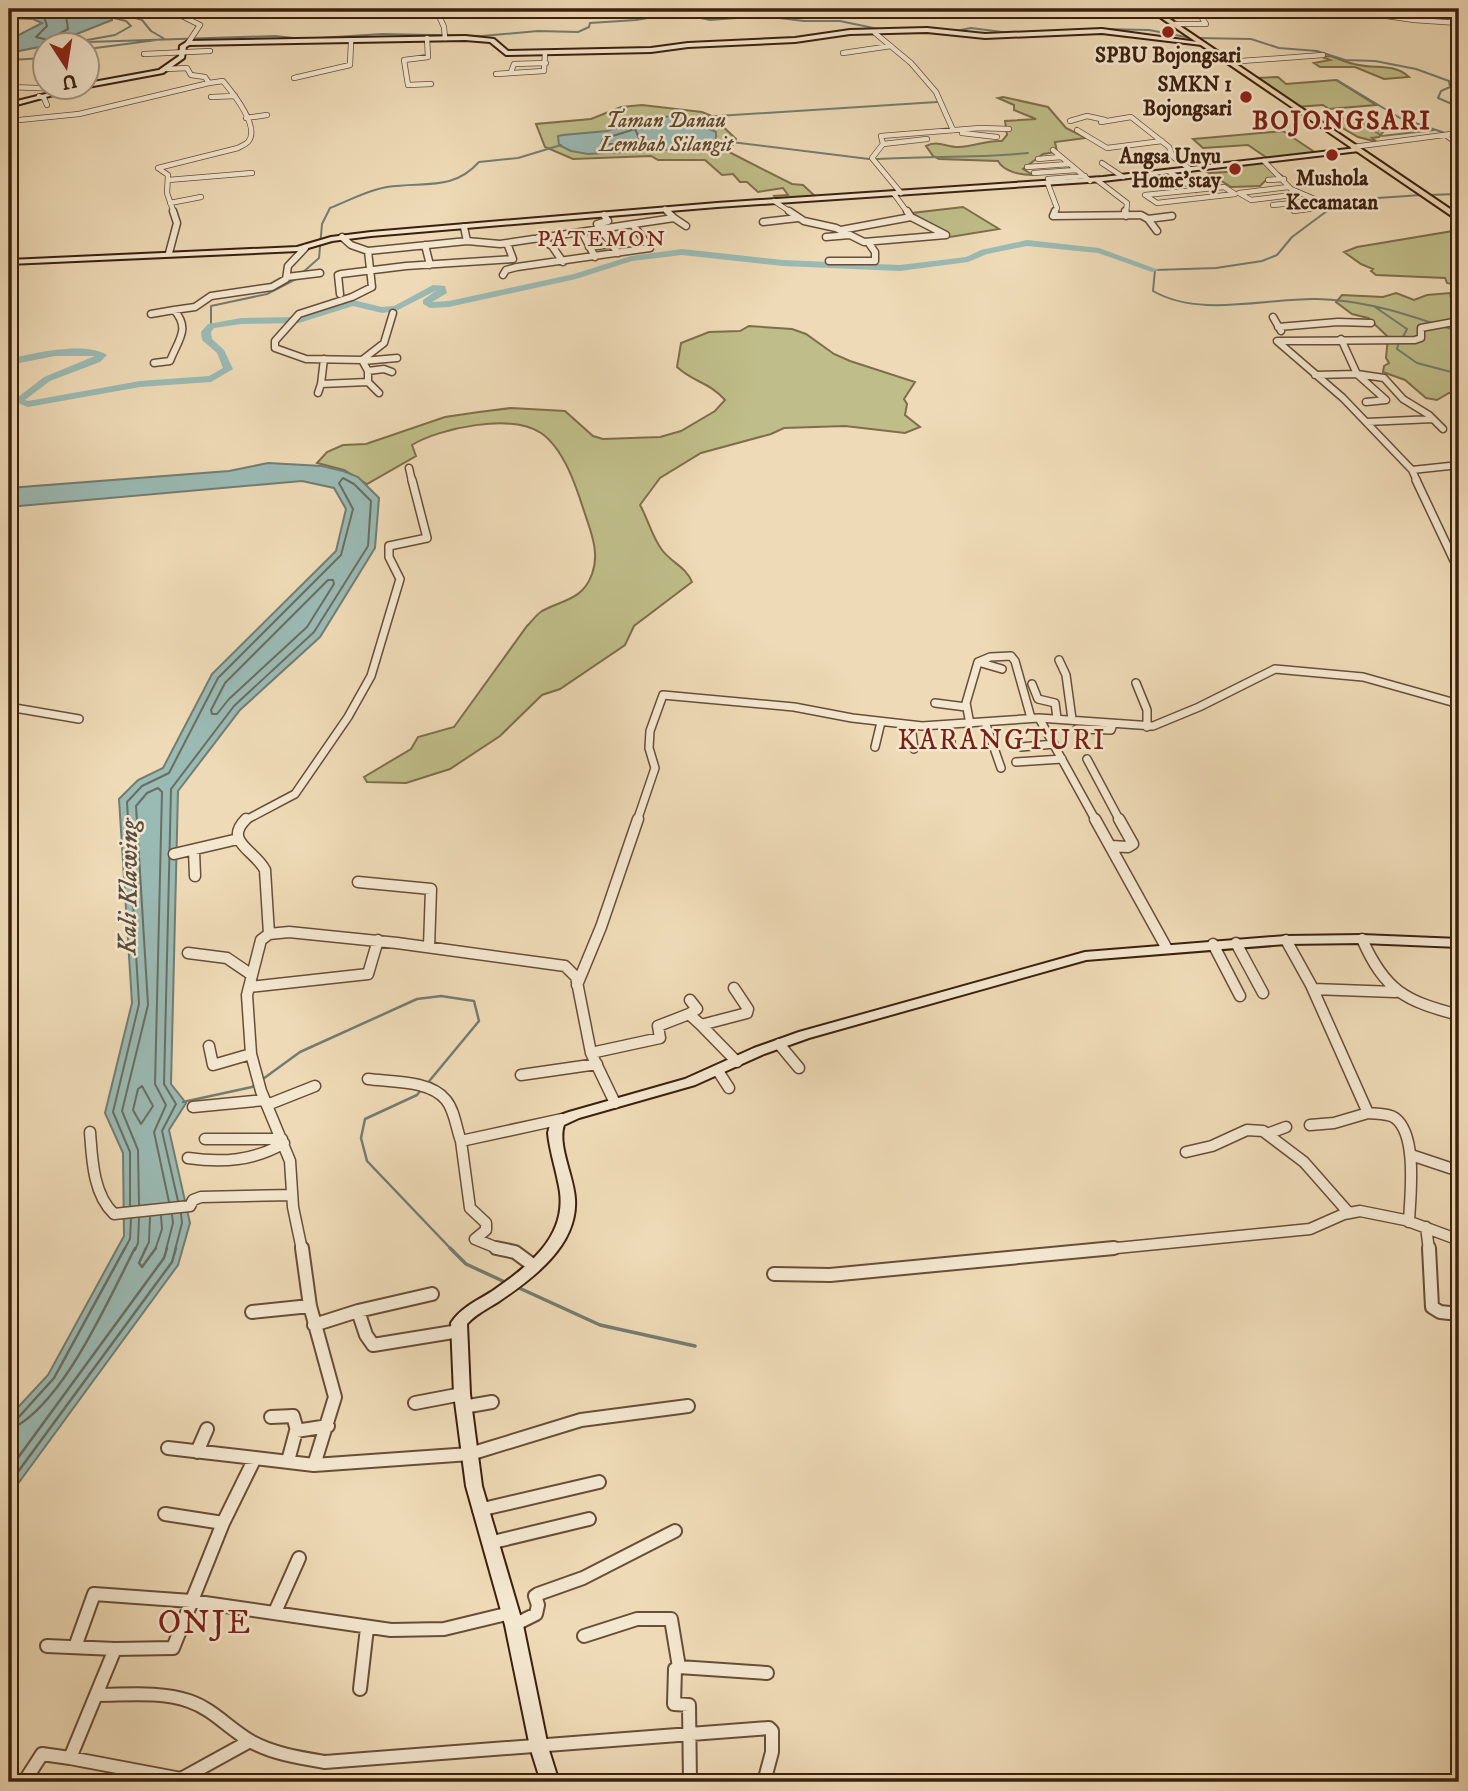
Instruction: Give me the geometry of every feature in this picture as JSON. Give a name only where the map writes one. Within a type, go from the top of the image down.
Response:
[{"type":"main road","points":[[1154,11],[1459,219]]},
{"type":"street","points":[[167,69],[180,59],[183,46],[190,41],[200,24],[180,15],[182,9]]},
{"type":"street","points":[[436,9],[445,36]]},
{"type":"street","points":[[1124,9],[1133,14],[1154,11],[1264,9]]},
{"type":"street","points":[[1339,9],[1414,20],[1459,23]]},
{"type":"street","points":[[1432,9],[1459,23]]},
{"type":"street","points":[[1175,24],[1206,24],[1197,10]]},
{"type":"street","points":[[1414,20],[1420,26]]},
{"type":"street","points":[[1432,21],[1441,27]]},
{"type":"street","points":[[190,41],[351,42],[445,36],[492,40],[506,53],[545,53],[651,50],[688,45],[795,40],[850,32],[927,30],[947,34],[1016,36],[1102,31],[1198,40]]},
{"type":"street","points":[[875,33],[911,63],[936,92],[954,132]]},
{"type":"street","points":[[427,38],[428,57],[404,60],[408,85],[431,84]]},
{"type":"street","points":[[294,78],[350,65],[351,42]]},
{"type":"street","points":[[843,53],[891,46]]},
{"type":"street","points":[[144,54],[210,51]]},
{"type":"street","points":[[496,74],[544,71],[545,53]]},
{"type":"street","points":[[1225,60],[1324,55]]},
{"type":"street","points":[[1225,60],[1245,56]]},
{"type":"street","points":[[102,82],[167,69],[187,68],[191,75],[205,77],[209,83]]},
{"type":"street","points":[[9,121],[79,114],[223,81],[235,96],[251,130],[248,142],[221,153],[158,168],[167,172],[167,193],[177,223],[169,253]]},
{"type":"street","points":[[9,87],[32,88]]},
{"type":"street","points":[[211,97],[235,96]]},
{"type":"street","points":[[9,104],[32,98]]},
{"type":"street","points":[[246,118],[267,116]]},
{"type":"street","points":[[1070,121],[1087,116],[1103,121],[1131,117],[1170,147],[1173,157],[1196,178]]},
{"type":"street","points":[[966,131],[977,137],[996,137],[988,128]]},
{"type":"street","points":[[883,144],[881,136],[988,128],[1009,129]]},
{"type":"street","points":[[1077,130],[1107,148],[1162,141]]},
{"type":"street","points":[[9,262],[305,248],[342,237],[665,209],[1123,177],[1355,149],[1459,133]]},
{"type":"street","points":[[1447,135],[1459,145]]},
{"type":"street","points":[[774,201],[797,218],[841,230],[869,242],[946,235],[911,217],[872,158],[883,144],[927,139]]},
{"type":"street","points":[[1116,140],[1125,146]]},
{"type":"street","points":[[1053,149],[1076,170],[1148,219],[1157,231]]},
{"type":"street","points":[[1038,159],[1061,158]]},
{"type":"street","points":[[1264,160],[1284,179],[1288,187],[1311,200],[1319,200],[1331,206],[1294,211]]},
{"type":"street","points":[[1102,163],[1123,177]]},
{"type":"street","points":[[1027,167],[1069,164]]},
{"type":"street","points":[[1034,173],[1076,170]]},
{"type":"street","points":[[1170,172],[1196,190],[1224,187],[1235,194],[1157,203],[1145,195],[1196,190]]},
{"type":"street","points":[[168,180],[252,173]]},
{"type":"street","points":[[1268,180],[1284,179]]},
{"type":"street","points":[[1048,181],[1057,208],[1052,216],[1141,215]]},
{"type":"street","points":[[1288,187],[1239,193],[1251,200],[1300,194]]},
{"type":"street","points":[[170,203],[201,197]]},
{"type":"street","points":[[1273,205],[1319,200]]},
{"type":"street","points":[[1126,216],[1127,203]]},
{"type":"street","points":[[1283,204],[1306,220]]},
{"type":"street","points":[[595,207],[608,221],[597,224],[618,253]]},
{"type":"street","points":[[665,209],[686,226]]},
{"type":"street","points":[[1311,209],[1318,215]]},
{"type":"street","points":[[1148,219],[1172,216]]},
{"type":"street","points":[[841,230],[911,217]]},
{"type":"street","points":[[342,237],[351,245],[368,251],[467,241],[507,243],[674,218]]},
{"type":"street","points":[[763,222],[797,218]]},
{"type":"street","points":[[503,275],[506,270],[517,267],[650,248],[633,225]]},
{"type":"street","points":[[464,227],[467,241]]},
{"type":"street","points":[[582,232],[595,257]]},
{"type":"street","points":[[826,237],[852,235]]},
{"type":"street","points":[[538,239],[552,246],[563,262]]},
{"type":"street","points":[[830,261],[875,261],[875,252],[869,242]]},
{"type":"street","points":[[507,243],[517,267]]},
{"type":"street","points":[[589,247],[611,244]]},
{"type":"street","points":[[425,245],[430,265]]},
{"type":"street","points":[[287,277],[288,266],[305,248]]},
{"type":"street","points":[[368,251],[370,288],[299,314],[275,341],[275,348],[303,358],[363,361],[397,358]]},
{"type":"street","points":[[340,294],[338,275],[369,270],[513,259]]},
{"type":"street","points":[[150,314],[195,307],[211,296],[272,287],[287,277],[320,273]]},
{"type":"street","points":[[154,363],[170,361],[184,330],[182,319],[174,310]]},
{"type":"street","points":[[363,361],[384,343],[393,313]]},
{"type":"street","points":[[1273,317],[1285,339]]},
{"type":"street","points":[[1459,321],[1421,328],[1421,338],[1418,339],[1285,339],[1277,342],[1367,422],[1412,470],[1459,571]]},
{"type":"street","points":[[1278,327],[1338,322],[1371,323]]},
{"type":"street","points":[[1353,324],[1361,339]]},
{"type":"street","points":[[1341,339],[1357,375],[1386,400],[1366,402]]},
{"type":"street","points":[[318,393],[324,359]]},
{"type":"street","points":[[363,361],[368,371],[368,382],[379,393]]},
{"type":"street","points":[[368,371],[384,369],[392,372]]},
{"type":"street","points":[[1315,375],[1383,377],[1410,405],[1433,419],[1443,429]]},
{"type":"street","points":[[321,384],[368,382]]},
{"type":"street","points":[[1367,422],[1433,419]]},
{"type":"street","points":[[1412,470],[1459,465]]},
{"type":"street","points":[[269,934],[265,870],[261,862],[238,839],[238,827],[248,817],[297,792],[370,680],[400,579],[400,574],[389,561],[389,546],[427,538],[409,468]]},
{"type":"street","points":[[970,724],[966,708],[978,662],[990,657],[1013,657],[1035,718],[1054,744],[1166,947]]},
{"type":"street","points":[[1059,660],[1066,675],[1072,719]]},
{"type":"street","points":[[978,662],[1002,669]]},
{"type":"street","points":[[577,985],[601,927],[655,768],[646,748],[654,714],[663,695],[794,707],[911,725],[944,726],[1057,718],[1147,727],[1199,708],[1275,669],[1363,677],[1459,704]]},
{"type":"street","points":[[1136,683],[1147,710],[1147,727]]},
{"type":"street","points":[[1032,684],[1038,699],[1055,703],[1057,718]]},
{"type":"street","points":[[935,703],[966,708]]},
{"type":"street","points":[[9,707],[79,719]]},
{"type":"street","points":[[875,747],[881,722]]},
{"type":"street","points":[[985,722],[1002,768]]},
{"type":"street","points":[[1077,729],[1111,730],[1113,724]]},
{"type":"street","points":[[911,725],[914,749]]},
{"type":"street","points":[[944,726],[951,742]]},
{"type":"street","points":[[1021,747],[1054,744]]},
{"type":"street","points":[[1016,762],[1062,759]]},
{"type":"street","points":[[1087,759],[1133,844],[1111,846]]},
{"type":"street","points":[[174,854],[238,839]]},
{"type":"street","points":[[194,851],[195,876]]},
{"type":"street","points":[[358,882],[431,889],[429,947]]},
{"type":"street","points":[[314,1465],[334,1407],[334,1385],[310,1306],[306,1267],[296,1228],[290,1161],[265,1099],[251,1054],[247,1022],[248,987],[263,938],[269,934],[289,932],[378,940],[562,965],[572,971],[591,1053],[615,1103]]},
{"type":"street","points":[[1362,939],[1374,964],[1395,992],[1407,1000],[1459,1015]]},
{"type":"street","points":[[461,1141],[564,1119],[718,1071],[779,1044],[1071,959],[1166,947],[1286,940],[1362,939],[1459,943]]},
{"type":"street","points":[[248,987],[368,974],[378,940]]},
{"type":"street","points":[[1286,940],[1313,989],[1368,1113]]},
{"type":"street","points":[[1236,943],[1264,993]]},
{"type":"street","points":[[1213,944],[1240,996]]},
{"type":"street","points":[[188,953],[229,959],[252,975]]},
{"type":"street","points":[[1313,989],[1339,987],[1365,994],[1395,992]]},
{"type":"street","points":[[701,1025],[748,1012],[734,988]]},
{"type":"street","points":[[591,1053],[660,1038],[658,1026],[697,1009],[690,1000]]},
{"type":"street","points":[[689,1014],[737,1062]]},
{"type":"street","points":[[779,1044],[799,1068]]},
{"type":"street","points":[[209,1046],[213,1065],[251,1054]]},
{"type":"street","points":[[521,1075],[597,1064]]},
{"type":"street","points":[[718,1071],[729,1088]]},
{"type":"street","points":[[368,1079],[416,1086],[436,1092],[446,1101],[461,1141],[470,1208],[486,1223],[486,1230],[475,1239],[515,1252],[534,1266]]},
{"type":"street","points":[[193,1107],[265,1099],[315,1086]]},
{"type":"street","points":[[1310,1125],[1339,1122],[1368,1113],[1397,1119],[1411,1155],[1409,1222]]},
{"type":"street","points":[[550,1782],[539,1747],[512,1619],[479,1510],[463,1400],[459,1331],[461,1320],[534,1266],[558,1238],[569,1210],[566,1178],[555,1134],[556,1126],[564,1119]]},
{"type":"street","points":[[1267,1134],[1286,1127]]},
{"type":"street","points":[[1186,1152],[1212,1146],[1251,1129],[1267,1134],[1316,1173],[1348,1212]]},
{"type":"street","points":[[90,1132],[99,1189],[106,1209],[117,1214],[190,1206],[193,1200],[201,1197],[292,1195]]},
{"type":"street","points":[[205,1139],[283,1141]]},
{"type":"street","points":[[188,1158],[211,1161],[255,1157],[265,1155],[283,1141]]},
{"type":"street","points":[[1411,1155],[1459,1171]]},
{"type":"street","points":[[774,1274],[830,1275],[1310,1229],[1329,1224],[1348,1212],[1409,1222],[1459,1240]]},
{"type":"street","points":[[1426,1227],[1432,1273],[1432,1307],[1440,1312],[1459,1314]]},
{"type":"street","points":[[314,1325],[358,1311],[432,1294]]},
{"type":"street","points":[[252,1312],[310,1306]]},
{"type":"street","points":[[358,1311],[366,1335],[373,1345],[459,1331]]},
{"type":"street","points":[[415,1403],[463,1400],[492,1402]]},
{"type":"street","points":[[169,1448],[314,1465],[470,1454],[551,1432],[561,1426],[624,1413],[688,1406]]},
{"type":"street","points":[[271,1417],[293,1416],[297,1430],[288,1461]]},
{"type":"street","points":[[297,1430],[328,1426]]},
{"type":"street","points":[[197,1452],[207,1429]]},
{"type":"street","points":[[47,1646],[171,1649],[223,1523],[255,1458]]},
{"type":"street","points":[[479,1510],[599,1482]]},
{"type":"street","points":[[165,1514],[223,1523]]},
{"type":"street","points":[[489,1543],[589,1519]]},
{"type":"street","points":[[75,1647],[94,1594],[191,1601],[367,1628],[419,1631],[512,1619],[536,1614],[538,1605],[535,1596],[583,1578],[675,1531]]},
{"type":"street","points":[[275,1612],[299,1559]]},
{"type":"street","points":[[584,1636],[637,1619],[669,1618],[673,1624],[679,1667]]},
{"type":"street","points":[[360,1689],[367,1628]]},
{"type":"street","points":[[70,1758],[115,1649]]},
{"type":"street","points":[[690,1782],[689,1705],[674,1704],[675,1669],[679,1667],[767,1673]]},
{"type":"street","points":[[97,1695],[169,1695],[209,1709],[229,1728],[250,1741],[287,1755],[325,1762],[539,1747],[586,1740],[771,1729],[774,1740],[764,1782]]},
{"type":"street","points":[[24,1782],[42,1754],[181,1779],[250,1741]]},
{"type":"green space","points":[[1331,56],[1365,66],[1391,68],[1409,77],[1384,79],[1355,67],[1320,67],[1314,63],[1330,60],[1322,57]]},
{"type":"green space","points":[[1278,77],[1286,84],[1336,80],[1376,105],[1329,109],[1323,105],[1296,107],[1254,78]]},
{"type":"green space","points":[[998,98],[1048,107],[1066,128],[1086,138],[1055,142],[1057,152],[1043,154],[1023,169],[1033,175],[1009,170],[998,161],[939,159],[933,156],[926,146],[930,144],[964,147],[1002,141],[1007,135],[1005,121],[1036,119],[1014,110],[1014,105]]},
{"type":"green space","name":"Taman Danau Lembah Silangit","points":[[642,105],[702,112],[712,116],[736,139],[729,152],[792,184],[803,185],[817,198],[777,201],[774,196],[788,195],[783,188],[758,192],[747,182],[740,182],[733,174],[722,175],[705,160],[658,160],[651,156],[573,159],[545,147],[536,124],[591,119],[621,107]]},
{"type":"green space","points":[[1357,117],[1383,132],[1379,137],[1372,138],[1377,142],[1358,137],[1339,126],[1327,124],[1336,119]]},
{"type":"green space","points":[[1283,131],[1316,153],[1267,158],[1248,145],[1203,148],[1193,139]]},
{"type":"green space","points":[[1262,162],[1285,178],[1267,179],[1260,186],[1231,187],[1209,173],[1242,171],[1241,164]]},
{"type":"green space","points":[[963,207],[999,229],[950,237],[912,213]]},
{"type":"green space","points":[[1459,230],[1459,286],[1447,283],[1445,278],[1376,275],[1371,271],[1373,269],[1344,252],[1357,247]]},
{"type":"green space","points":[[1396,293],[1414,300],[1427,295],[1450,293],[1452,303],[1459,306],[1459,391],[1437,400],[1426,398],[1405,380],[1383,372],[1384,366],[1389,363],[1386,358],[1388,337],[1368,318],[1352,314],[1336,302],[1342,295],[1383,297]]},
{"type":"green space","points":[[749,326],[792,329],[806,334],[834,354],[850,361],[915,382],[904,399],[907,404],[905,415],[920,427],[905,433],[845,426],[784,428],[701,453],[660,478],[640,505],[659,545],[686,572],[692,582],[634,626],[625,645],[560,689],[542,695],[500,736],[450,769],[406,783],[367,782],[364,777],[411,749],[418,737],[454,727],[536,616],[571,598],[588,583],[594,566],[594,542],[563,458],[549,440],[528,427],[512,424],[476,425],[440,433],[412,445],[416,456],[367,484],[344,470],[317,463],[327,452],[343,445],[366,444],[445,417],[511,408],[565,411],[593,436],[603,439],[660,437],[681,431],[715,411],[725,400],[713,389],[677,367],[681,343],[709,332],[740,331]]},
{"type":"water","points":[[9,9],[83,9],[112,17],[112,20],[82,32],[32,32],[32,48],[9,53],[9,40],[42,23],[33,19],[9,18]]},
{"type":"water","points":[[678,115],[716,132],[716,140],[711,144],[716,144],[716,147],[588,154],[571,151],[559,145],[558,136],[607,131],[635,121]]},
{"type":"water","name":"Kali Klawing","points":[[268,463],[322,466],[358,477],[379,498],[375,548],[320,637],[240,710],[178,791],[171,1084],[186,1103],[169,1130],[190,1223],[178,1265],[9,1496],[9,1417],[48,1375],[124,1236],[123,1153],[105,1113],[132,1003],[119,799],[138,780],[163,768],[212,674],[336,551],[346,509],[334,488],[302,481],[9,507],[9,488],[229,471]]},
{"type":"waterway","points":[[106,9],[142,20],[151,31],[163,38]]},
{"type":"waterway","points":[[158,40],[275,36],[303,39],[382,34],[482,36],[538,31],[578,32],[589,27],[590,23],[636,20],[677,13],[710,20],[763,16],[804,21],[840,21],[883,30]]},
{"type":"waterway","points":[[110,17],[126,21],[131,26],[115,35],[87,40],[88,42],[158,40]]},
{"type":"waterway","points":[[956,31],[971,28],[1010,33]]},
{"type":"waterway","points":[[1100,29],[1149,30],[1191,38]]},
{"type":"waterway","points":[[1197,38],[1251,39],[1279,48],[1317,51],[1345,60],[1375,61],[1416,69],[1449,81],[1450,87],[1441,91],[1438,98],[1459,107]]},
{"type":"waterway","points":[[158,40],[164,39]]},
{"type":"waterway","points":[[102,47],[158,40]]},
{"type":"waterway","points":[[9,60],[32,59]]},
{"type":"waterway","points":[[1337,80],[1400,118],[1445,133]]},
{"type":"waterway","points":[[686,118],[937,102]]},
{"type":"waterway","points":[[1352,117],[1382,136],[1434,130]]},
{"type":"waterway","points":[[715,140],[869,159]]},
{"type":"waterway","points":[[301,274],[319,258],[322,224],[330,208],[380,188],[448,182],[469,171],[479,162],[518,158],[561,145]]},
{"type":"waterway","points":[[877,159],[1028,153]]},
{"type":"waterway","points":[[1428,195],[1459,194]]},
{"type":"waterway","points":[[1421,195],[1363,199],[1335,205],[1292,237],[1277,255],[1262,261],[1216,268],[1155,270],[1153,291],[1191,304],[1233,305],[1297,299],[1347,301],[1432,323]]},
{"type":"waterway","points":[[9,362],[68,352],[102,355],[97,360],[47,379],[18,401],[28,404],[140,384],[211,379],[228,369],[221,352],[207,340],[206,332],[211,326],[241,321],[299,320],[353,303],[382,310],[396,308],[436,287],[442,288],[442,293],[426,302],[430,305],[449,304],[576,276],[631,259],[682,252],[783,263],[900,268],[968,259],[984,252],[1027,243],[1099,251],[1155,270]]},
{"type":"waterway","points":[[211,326],[211,306],[267,294],[296,279]]},
{"type":"waterway","points":[[1375,307],[1407,329],[1403,337]]},
{"type":"waterway","points":[[1441,326],[1459,331]]},
{"type":"waterway","points":[[1399,341],[1397,349],[1417,363],[1459,374]]},
{"type":"waterway","points":[[183,1102],[252,1087],[300,1052],[417,999],[441,996],[474,1001],[479,1021],[426,1085]]},
{"type":"waterway","points":[[421,1090],[417,1095],[365,1119],[361,1138],[367,1161],[452,1250]]},
{"type":"waterway","points":[[452,1250],[466,1264],[507,1283]]},
{"type":"waterway","points":[[517,1287],[600,1325],[695,1346]]},
{"type":"place","name":"SPBU Bojongsari","points":[[1168,32]]},
{"type":"place","name":"SMKN 1 Bojongsari","points":[[1246,97]]},
{"type":"place","name":"Mushola Kecamatan","points":[[1332,155]]},
{"type":"place","name":"Angsa Unyu Home'stay","points":[[1235,169]]},
{"type":"district","name":"BOJONGSARI","points":[[1342,121]]},
{"type":"district","name":"PATEMON","points":[[602,239]]},
{"type":"district","name":"KARANGTURI","points":[[1002,740]]},
{"type":"district","name":"ONJE","points":[[205,1623]]}]
